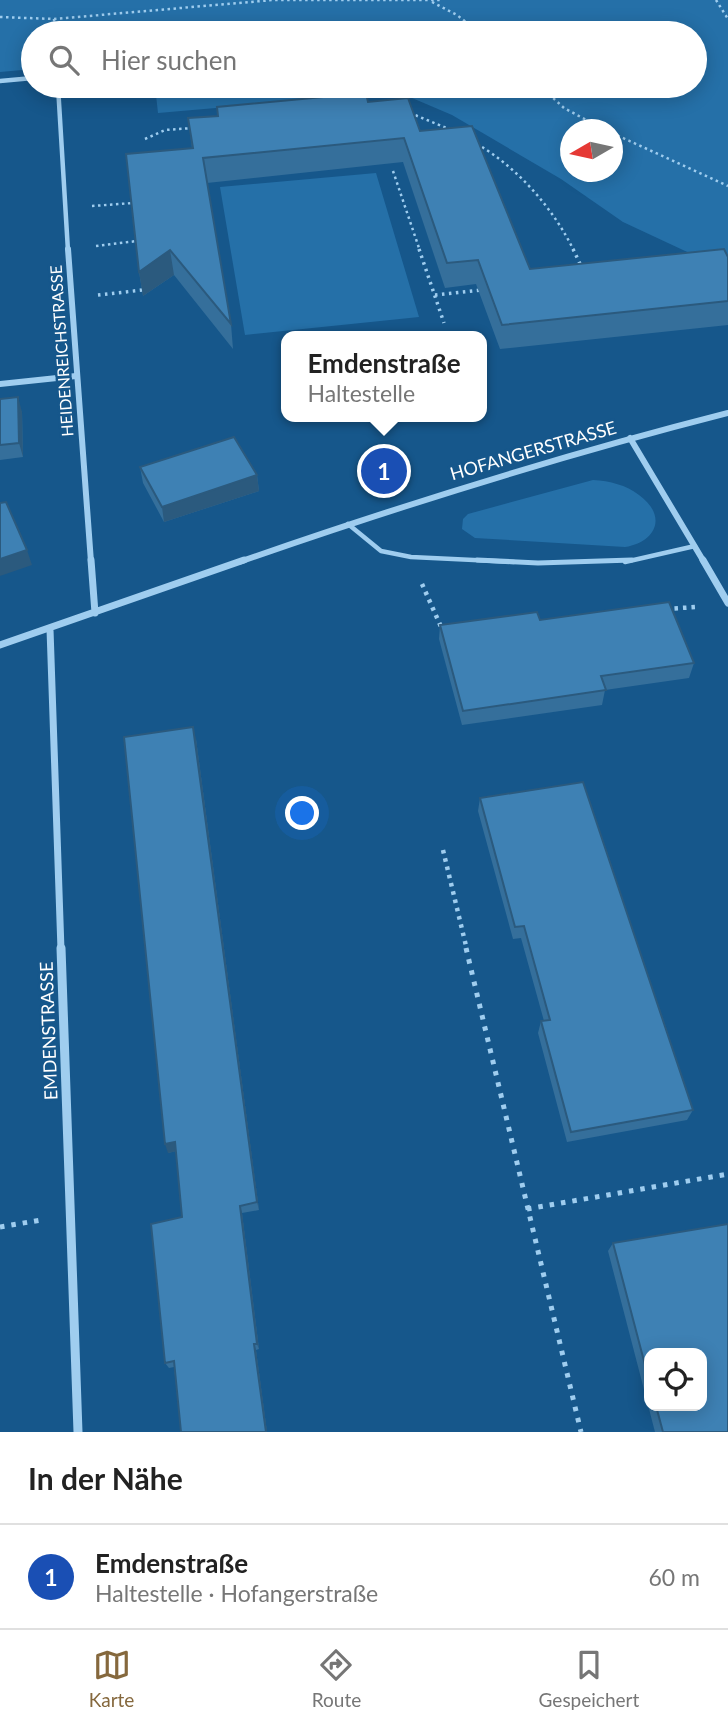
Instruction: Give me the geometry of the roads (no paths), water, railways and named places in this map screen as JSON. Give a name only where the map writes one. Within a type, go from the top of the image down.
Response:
[{"type":"street","points":[[0,81],[21,79]]},
{"type":"street","name":"HEIDENREICHSTRASSE","points":[[59,98],[94,613]]},
{"type":"street","points":[[0,384],[76,376]]},
{"type":"street","name":"HOFANGERSTRASSE","points":[[0,645],[348,524],[631,438],[728,413]]},
{"type":"street","points":[[631,438],[728,603]]},
{"type":"street","name":"EMDENSTRASSE","points":[[50,629],[78,1432]]},
{"type":"lane","points":[[348,524],[381,551],[411,557],[538,563],[624,562],[695,546]]},
{"type":"place","name":"Emdenstraße","points":[[384,471]]}]
